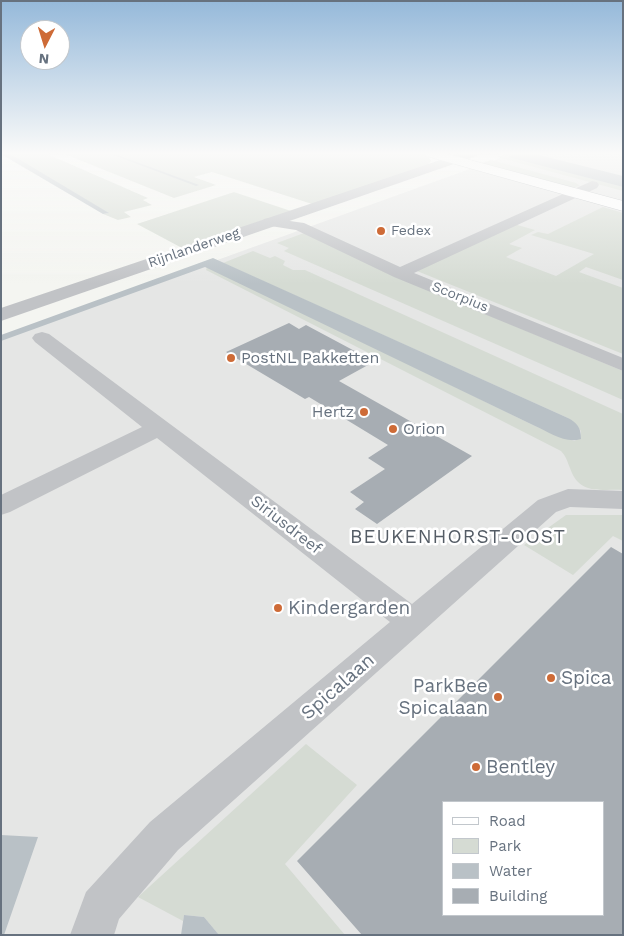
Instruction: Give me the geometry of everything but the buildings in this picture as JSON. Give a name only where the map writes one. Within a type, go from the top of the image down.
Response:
[{"type":"main road","points":[[588,197],[623,206]]},
{"type":"street","name":"Rijnlanderweg","points":[[1,315],[269,222],[302,218],[357,197]]},
{"type":"street","points":[[400,272],[566,197]]},
{"type":"street","name":"Scorpius","points":[[302,218],[400,272],[623,365]]},
{"type":"street","name":"Siriusdreef","points":[[42,338],[413,622]]},
{"type":"street","points":[[1,506],[160,427]]},
{"type":"street","name":"Spicalaan","points":[[92,935],[101,907],[164,836],[547,506],[568,498],[623,500]]},
{"type":"shaded area","points":[[393,197],[623,197],[623,935],[1,935],[1,338]]},
{"type":"green space","points":[[81,197],[145,197],[148,198],[143,200],[152,205],[124,212],[131,217],[118,220],[103,214],[108,213]]},
{"type":"green space","points":[[220,197],[248,197],[291,211],[182,248],[137,224]]},
{"type":"green space","points":[[289,197],[334,197],[312,204]]},
{"type":"green space","points":[[603,207],[623,213],[623,280],[586,267],[579,272],[623,288],[623,354],[417,271],[514,224],[535,230],[509,244],[522,248],[506,257],[556,276],[594,254],[531,235],[538,232],[548,234]]},
{"type":"green space","points":[[304,233],[387,273],[623,371],[623,400],[284,251],[289,248],[277,243]]},
{"type":"green space","points":[[253,251],[270,258],[275,256],[285,261],[283,265],[293,270],[305,270],[623,414],[623,490],[598,490],[584,487],[574,477],[561,451],[206,270],[207,267],[215,270],[535,426],[574,441],[581,438],[581,431],[568,418],[223,263]]},
{"type":"green space","points":[[566,515],[623,515],[623,541],[613,536],[573,575],[524,545]]},
{"type":"green space","points":[[306,744],[357,785],[285,864],[345,935],[219,935],[204,917],[184,915],[183,921],[138,897]]},
{"type":"water","points":[[74,197],[82,197],[109,213],[103,214]]},
{"type":"water","points":[[213,258],[568,418],[578,426],[581,439],[563,439],[551,434],[205,267],[1,341],[1,335]]},
{"type":"water","points":[[1,835],[38,837],[4,935],[1,935]]},
{"type":"water","points":[[184,915],[204,917],[219,935],[181,935]]},
{"type":"place","name":"Fedex","points":[[381,231]]},
{"type":"place","name":"PostNL Pakketten","points":[[231,358]]},
{"type":"place","name":"Hertz","points":[[364,412]]},
{"type":"place","name":"Orion","points":[[393,429]]},
{"type":"place","name":"Kindergarden","points":[[278,608]]},
{"type":"place","name":"Spica","points":[[551,678]]},
{"type":"place","name":"ParkBee Spicalaan","points":[[498,697]]},
{"type":"place","name":"Bentley","points":[[476,767]]},
{"type":"district","name":"BEUKENHORST-OOST","points":[[458,537]]}]
